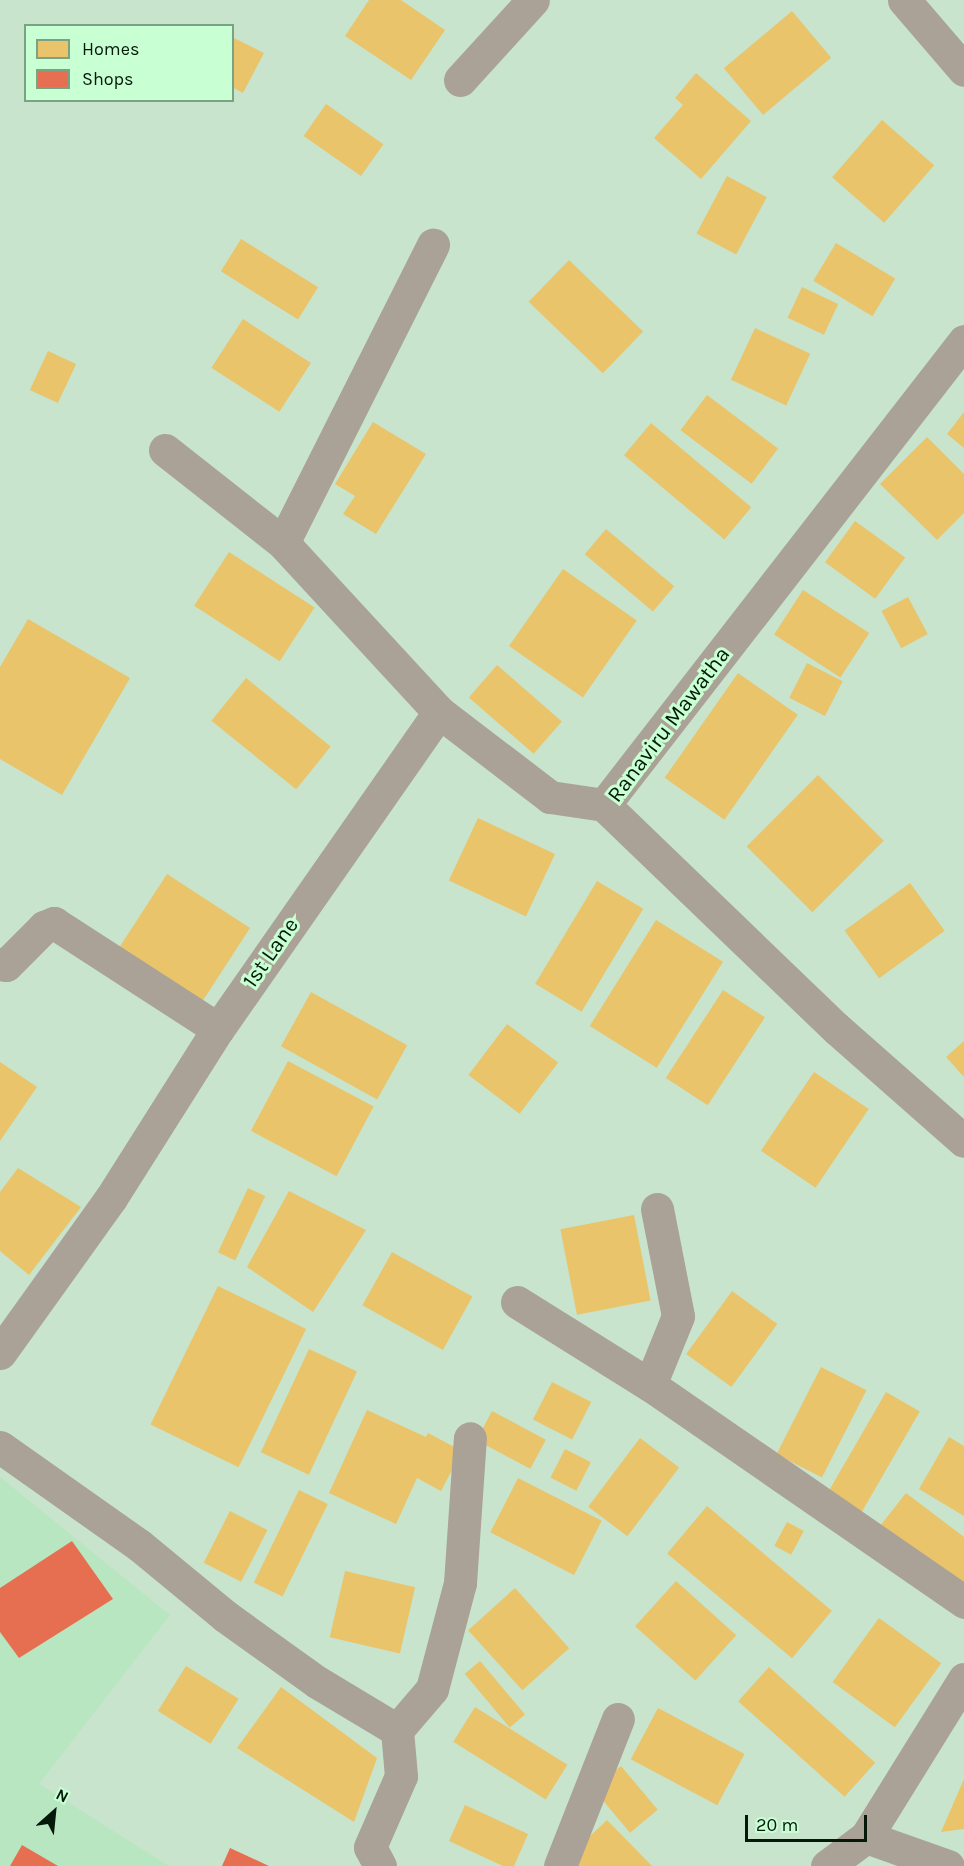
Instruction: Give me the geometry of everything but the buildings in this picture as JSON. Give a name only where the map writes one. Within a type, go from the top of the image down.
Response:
[{"type":"street","points":[[460,80],[533,0]]},
{"type":"street","points":[[904,0],[964,70]]},
{"type":"street","points":[[283,543],[433,245]]},
{"type":"street","name":"Ranaviru Mawatha","points":[[964,341],[604,805],[837,1029],[964,1141]]},
{"type":"street","points":[[165,450],[283,543],[439,712],[550,797],[604,805]]},
{"type":"street","name":"1st Lane","points":[[0,1353],[111,1198],[218,1029],[439,712]]},
{"type":"street","points":[[0,964],[6,965],[44,927],[54,923],[218,1029]]},
{"type":"street","points":[[650,1385],[678,1316],[657,1209]]},
{"type":"street","points":[[517,1302],[650,1385],[964,1602]]},
{"type":"street","points":[[380,1866],[370,1847],[400,1776],[397,1730],[432,1689],[460,1583],[470,1438]]},
{"type":"street","points":[[0,1447],[139,1545],[225,1616],[299,1668],[397,1730]]},
{"type":"street","points":[[827,1866],[866,1837],[964,1679]]},
{"type":"street","points":[[560,1866],[618,1719]]},
{"type":"street","points":[[866,1837],[948,1866]]},
{"type":"shaded area","points":[[0,1477],[170,1615],[39,1784],[169,1866],[0,1866]]}]
